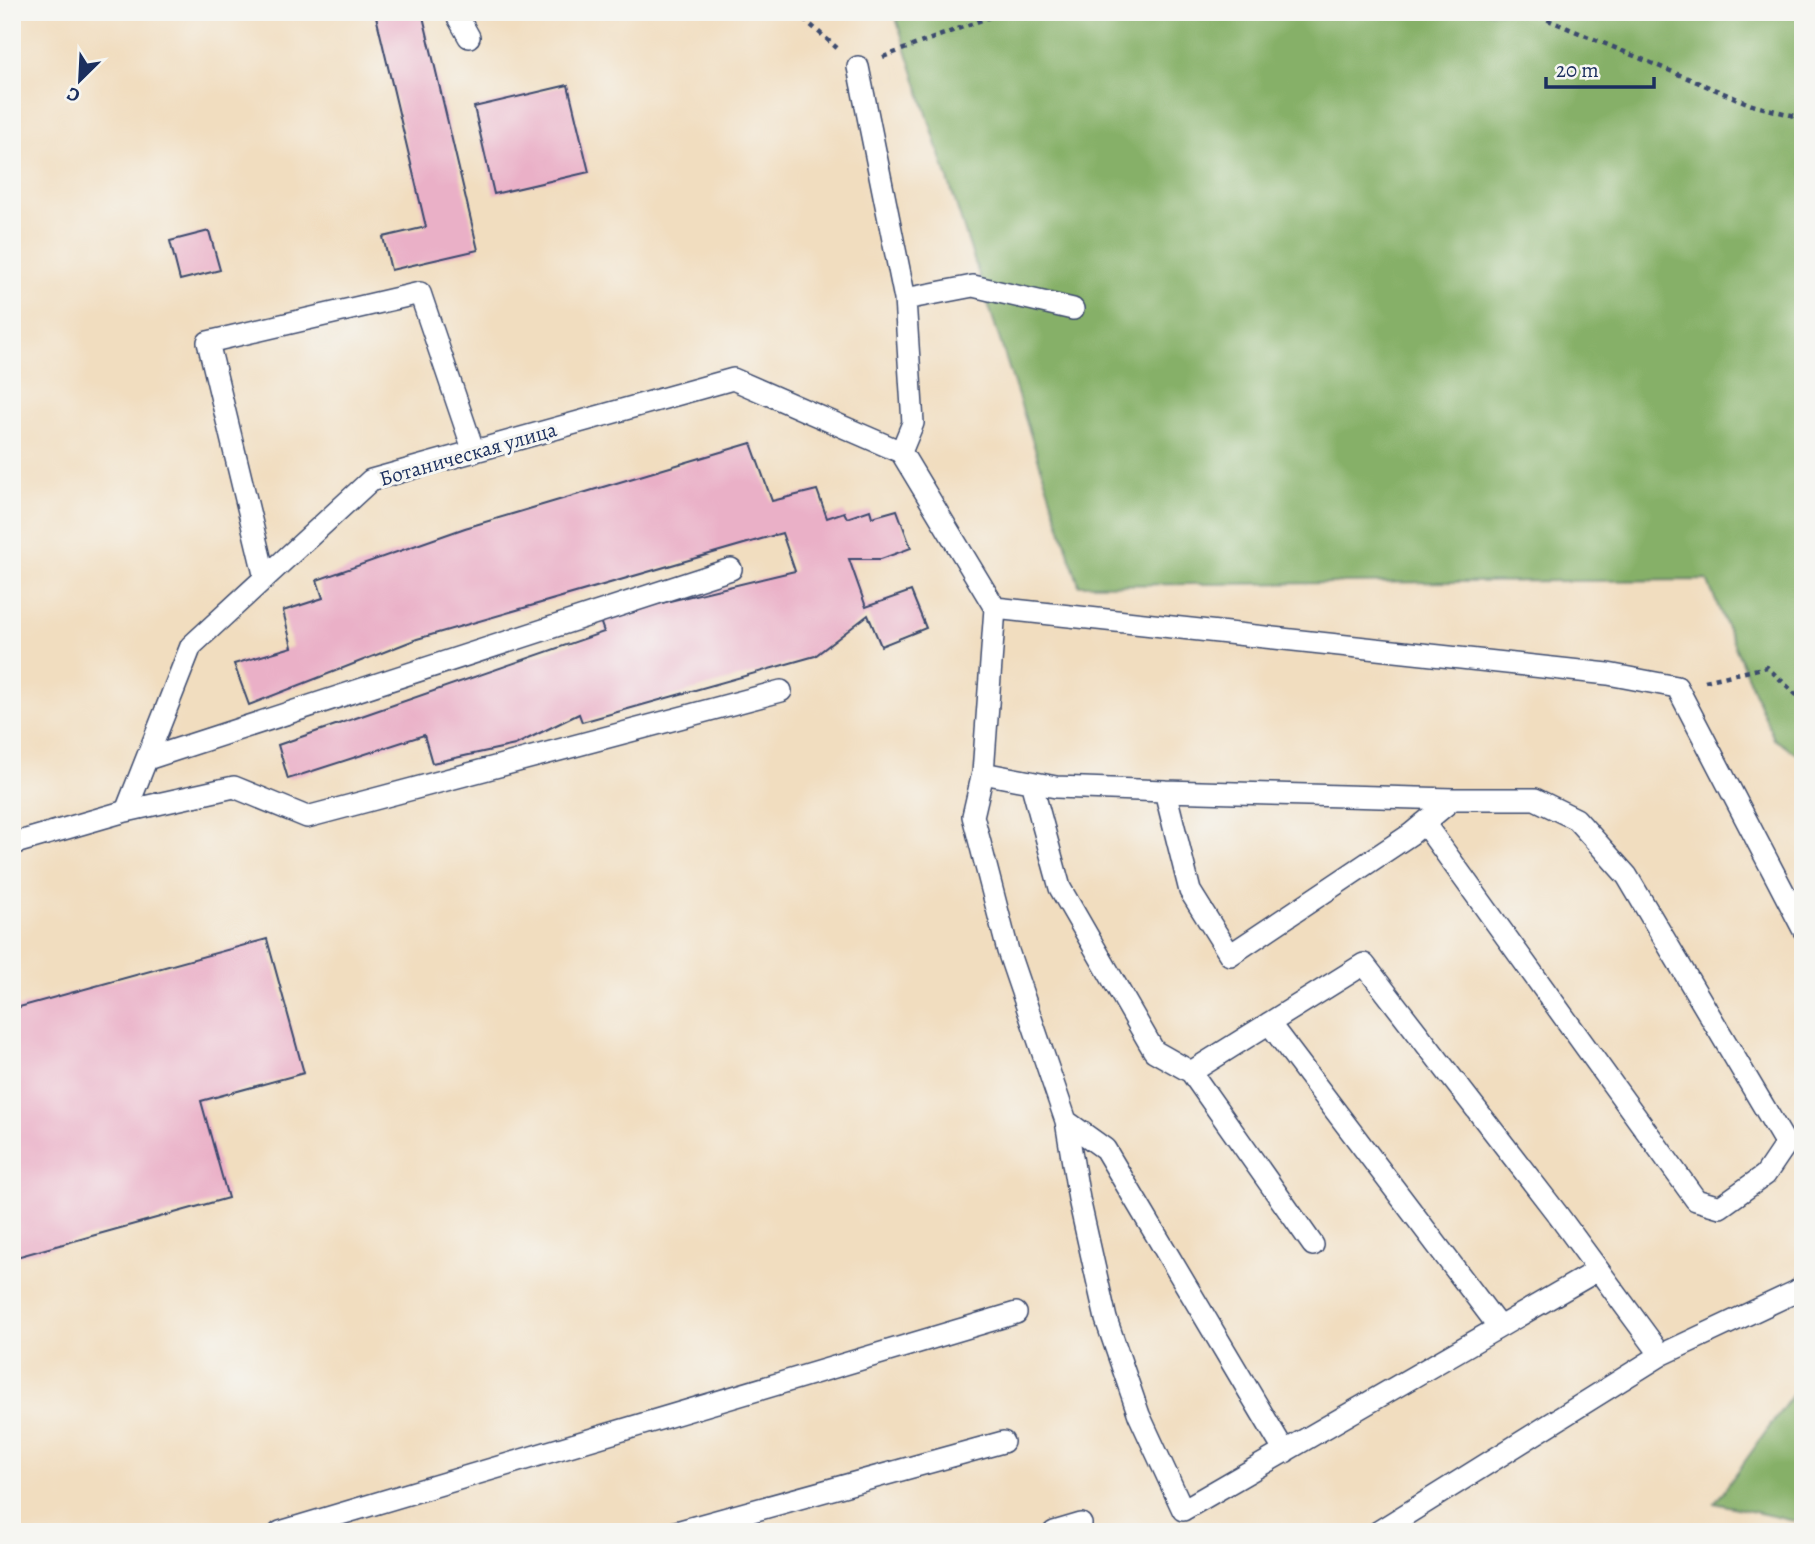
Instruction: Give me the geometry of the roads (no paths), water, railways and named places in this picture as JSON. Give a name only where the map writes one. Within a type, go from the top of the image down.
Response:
[{"type":"lane","points":[[455,12],[469,37]]},
{"type":"lane","points":[[858,67],[905,299],[914,423],[901,453],[995,608],[983,773],[972,816],[1008,951],[1066,1121],[1079,1199],[1106,1319],[1139,1415],[1183,1510],[1598,1270]]},
{"type":"lane","points":[[905,299],[973,286],[1073,309]]},
{"type":"lane","points":[[265,578],[208,342],[419,293],[474,452]]},
{"type":"lane","name":"Ботаническая улица","points":[[126,811],[191,646],[370,481],[733,380],[901,453]]},
{"type":"lane","points":[[147,759],[731,569]]},
{"type":"lane","points":[[995,608],[1608,674],[1677,687],[1793,895],[1803,929]]},
{"type":"lane","points":[[12,844],[126,811],[234,787],[307,817],[781,691]]},
{"type":"lane","points":[[983,773],[1056,786],[1165,792],[1535,799],[1576,819],[1627,876],[1786,1143],[1765,1175],[1720,1207],[1696,1200],[1424,823]]},
{"type":"lane","points":[[1031,782],[1060,888],[1154,1051],[1191,1072],[1313,1245]]},
{"type":"lane","points":[[1165,792],[1190,891],[1230,954],[1411,834],[1453,799]]},
{"type":"lane","points":[[1191,1072],[1364,964],[1661,1355]]},
{"type":"lane","points":[[1269,1023],[1499,1327]]},
{"type":"lane","points":[[1066,1121],[1105,1149],[1285,1452]]},
{"type":"lane","points":[[1378,1532],[1661,1355],[1803,1286]]},
{"type":"lane","points":[[281,1532],[1016,1313]]},
{"type":"lane","points":[[676,1532],[1003,1442]]},
{"type":"lane","points":[[1054,1532],[1081,1524]]}]
